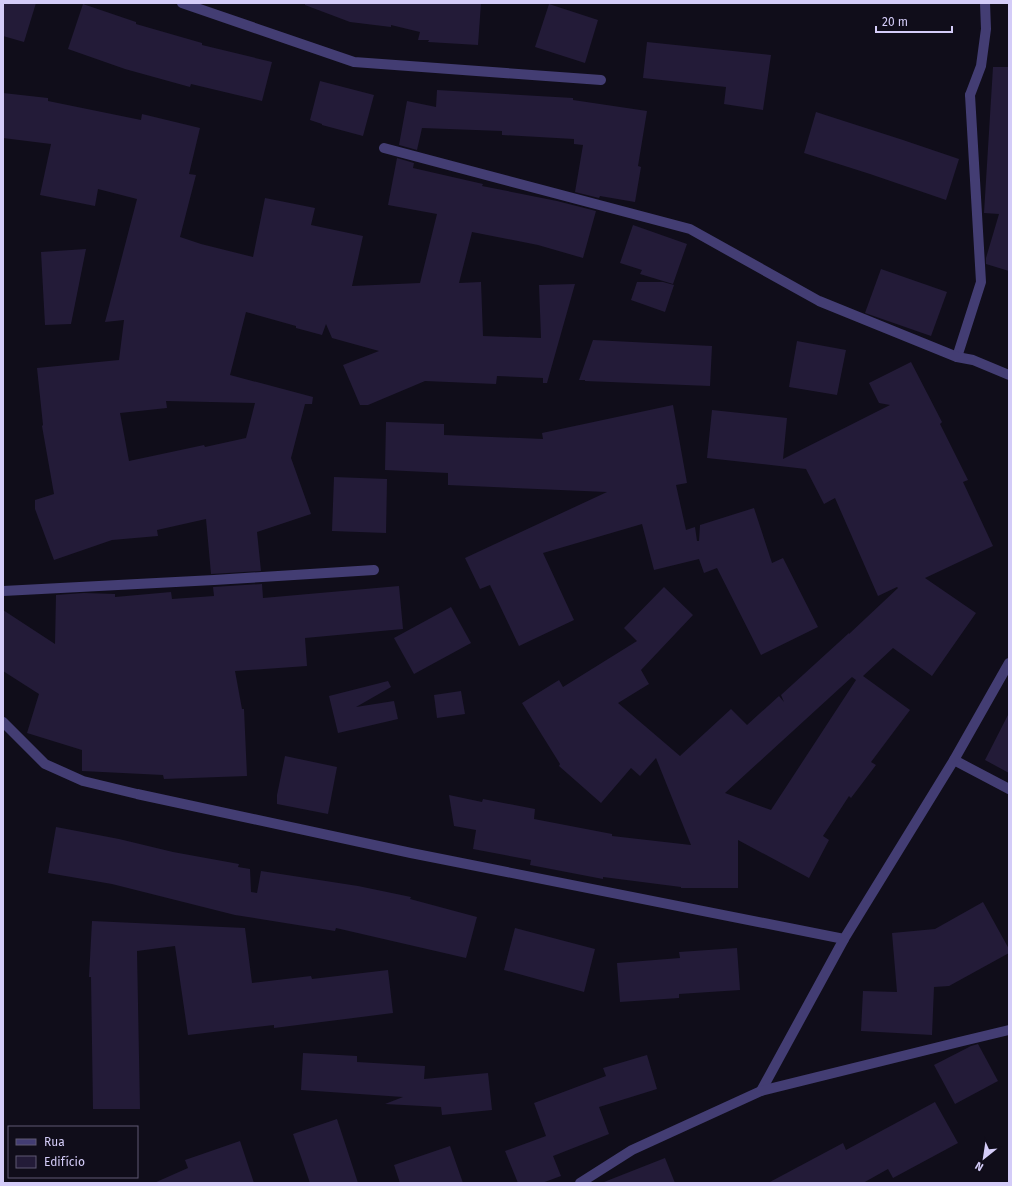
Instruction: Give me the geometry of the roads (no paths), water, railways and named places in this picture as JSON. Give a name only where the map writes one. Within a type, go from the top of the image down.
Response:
[{"type":"street","points":[[182,3],[354,62],[601,80]]},
{"type":"street","points":[[957,357],[981,282],[970,94],[981,66],[986,29],[985,3]]},
{"type":"street","points":[[384,148],[690,229],[819,301],[957,357],[973,360],[1009,375]]},
{"type":"street","points":[[3,591],[374,570]]},
{"type":"street","points":[[761,1091],[844,939],[954,760],[1009,663]]},
{"type":"street","points":[[3,722],[45,764],[83,781],[411,853],[844,939]]},
{"type":"street","points":[[954,760],[1009,789]]},
{"type":"street","points":[[580,1183],[632,1150],[761,1091],[1009,1030]]}]
